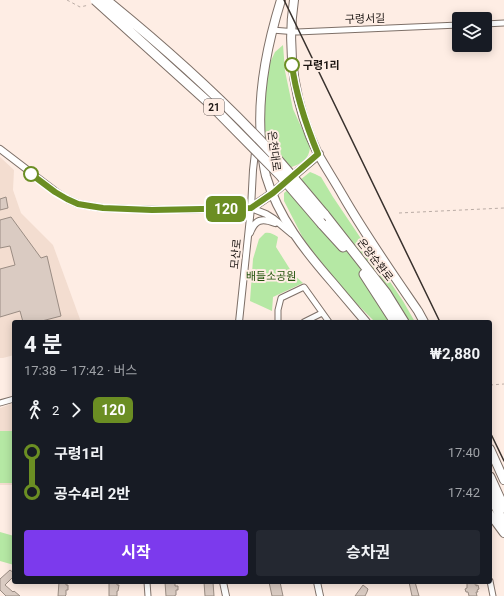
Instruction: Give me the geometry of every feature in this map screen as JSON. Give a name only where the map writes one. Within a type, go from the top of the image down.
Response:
[{"type":"highway","name":"온양순환로","points":[[106,0],[170,54],[242,122],[272,153],[324,214],[386,293],[403,320]]},
{"type":"highway","name":"온양순환로","points":[[92,3],[208,102],[280,175],[354,260],[378,294],[394,320]]},
{"type":"highway","points":[[492,481],[504,508]]},
{"type":"highway","points":[[492,498],[504,525]]},
{"type":"main road","name":"온천대로","points":[[282,0],[272,30],[265,62],[260,116],[262,150],[266,177],[279,208],[297,238],[364,320]]},
{"type":"main road","points":[[294,0],[291,32],[292,61],[296,86],[305,122],[318,154],[356,220],[423,320]]},
{"type":"main road","points":[[251,208],[273,193],[318,154]]},
{"type":"main road","points":[[492,453],[504,480]]},
{"type":"main road","points":[[492,517],[504,533]]},
{"type":"street","points":[[492,24],[504,23]]},
{"type":"street","name":"구령서길","points":[[272,30],[291,32],[452,25]]},
{"type":"street","name":"모산로","points":[[239,320],[251,208],[253,170],[260,116]]},
{"type":"street","points":[[0,149],[55,192],[78,204],[103,208],[143,210],[251,208],[266,214],[282,227]]},
{"type":"street","points":[[248,240],[251,230],[256,222],[261,220],[274,222],[297,238]]},
{"type":"street","points":[[278,320],[278,310],[281,298],[304,287],[327,320]]},
{"type":"street","points":[[308,320],[322,313]]},
{"type":"street","points":[[0,403],[12,400]]},
{"type":"street","points":[[147,584],[148,596]]},
{"type":"street","points":[[223,584],[226,596]]},
{"type":"street","points":[[317,584],[320,596]]},
{"type":"street","points":[[491,584],[493,596]]},
{"type":"path","points":[[67,0],[80,7],[92,3]]},
{"type":"path","points":[[399,213],[504,208]]},
{"type":"path","points":[[492,385],[504,384]]},
{"type":"shaded area","points":[[0,157],[14,170],[13,190],[21,213],[53,245],[80,320],[12,320],[12,356],[0,358]]},
{"type":"shaded area","points":[[12,404],[12,485],[0,485],[0,408]]},
{"type":"green space","points":[[283,45],[285,71],[293,109],[310,146],[307,157],[304,161],[278,171],[267,164],[264,118],[266,76],[275,52]]},
{"type":"green space","points":[[310,172],[321,177],[403,301],[414,320],[373,320],[351,298],[324,267],[303,238],[284,201],[284,193]]},
{"type":"green space","name":"배들소공원","points":[[265,233],[270,233],[278,237],[276,247],[293,274],[303,283],[273,297],[272,311],[250,301],[253,259],[259,239]]},
{"type":"green space","points":[[0,431],[12,431],[12,483],[0,483]]},
{"type":"green space","points":[[0,532],[12,535],[12,564],[0,561]]},
{"type":"building","points":[[6,197],[8,208],[0,210],[0,199]]},
{"type":"building","points":[[11,217],[41,258],[47,256],[61,316],[46,320],[22,320],[20,311],[0,317],[0,269],[15,265],[10,246],[0,248],[0,220]]},
{"type":"building","points":[[10,570],[12,572],[12,578],[5,585],[20,596],[6,596],[0,590],[0,579]]},
{"type":"building","points":[[59,584],[68,585],[66,595],[58,596]]},
{"type":"building","points":[[109,584],[119,585],[117,596],[109,596]]},
{"type":"building","points":[[165,584],[175,584],[175,586],[178,586],[176,595],[166,596]]},
{"type":"building","points":[[204,584],[213,584],[214,596],[205,596]]},
{"type":"building","points":[[269,584],[280,584],[283,596],[272,596]]},
{"type":"building","points":[[409,584],[416,584],[419,596],[412,596]]},
{"type":"building","points":[[467,584],[478,585],[479,589],[477,590],[478,592],[476,592],[477,596],[469,596],[465,589],[467,588]]},
{"type":"building","points":[[363,585],[368,589],[365,596],[355,596]]},
{"type":"railway","points":[[284,0],[439,320]]},
{"type":"railway","points":[[492,436],[504,461]]},
{"type":"bus line","name":"120","points":[[31,174],[67,199],[78,204],[90,206],[152,210],[251,208],[273,193],[318,154],[300,106],[292,65]]},
{"type":"place","name":"구령1리","points":[[292,65]]}]
